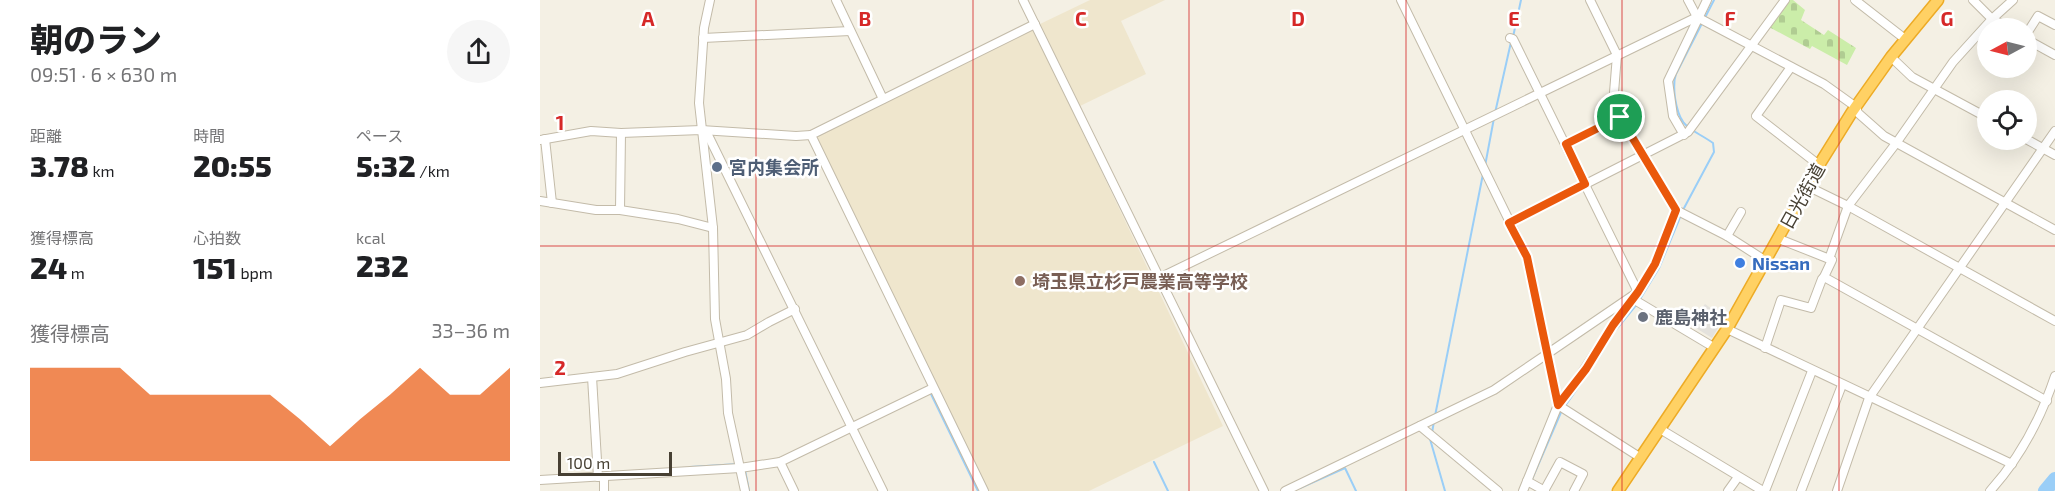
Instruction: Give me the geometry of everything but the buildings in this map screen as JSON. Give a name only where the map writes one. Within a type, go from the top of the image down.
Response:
[{"type":"highway","name":"日光街道","points":[[1622,490],[1727,329],[1819,165],[1856,107],[1891,57],[1938,0]]},
{"type":"street","points":[[710,0],[703,38],[699,103],[704,130],[712,228],[715,319],[726,379],[728,413],[745,491]]},
{"type":"street","points":[[836,0],[883,99]]},
{"type":"street","points":[[1023,0],[1264,491]]},
{"type":"street","points":[[1401,0],[1527,257],[1547,354],[1562,407],[1641,458]]},
{"type":"street","points":[[1590,0],[1617,55],[1613,105],[1680,212],[1727,236],[1766,261]]},
{"type":"street","points":[[1688,0],[1701,20],[1824,84],[1856,107],[1858,113],[1875,128],[1897,142],[2055,230]]},
{"type":"street","points":[[1688,131],[1673,116],[1668,81],[1701,20],[1707,0]]},
{"type":"street","points":[[1509,223],[1644,156],[1688,131],[1783,3],[1774,0]]},
{"type":"street","points":[[1855,0],[1905,39]]},
{"type":"street","points":[[1973,0],[1991,18]]},
{"type":"street","points":[[1993,18],[2013,0]]},
{"type":"street","points":[[2037,18],[2038,16],[2055,24]]},
{"type":"street","points":[[1159,278],[1617,55],[1701,20]]},
{"type":"street","points":[[552,203],[543,140],[581,132],[704,130],[811,135],[1035,24]]},
{"type":"street","points":[[703,38],[850,31]]},
{"type":"street","points":[[1829,259],[1848,206],[1897,142],[1958,55],[1977,35]]},
{"type":"street","points":[[1510,38],[1513,39],[1566,144],[1637,299],[1715,348]]},
{"type":"street","points":[[2037,44],[2055,55]]},
{"type":"street","points":[[1891,57],[1912,77],[1977,112]]},
{"type":"street","points":[[1791,67],[1756,116],[1819,165]]},
{"type":"street","points":[[1566,144],[1620,117]]},
{"type":"street","points":[[704,130],[795,309],[883,491]]},
{"type":"street","points":[[1837,491],[1869,398],[2055,131]]},
{"type":"street","points":[[620,210],[621,133]]},
{"type":"street","points":[[811,135],[984,491]]},
{"type":"street","points":[[2037,145],[2055,155]]},
{"type":"street","points":[[1807,186],[1848,206],[2055,321]]},
{"type":"street","points":[[540,201],[678,219],[712,228]]},
{"type":"street","points":[[1523,491],[1574,385],[1613,325],[1637,299],[1680,212]]},
{"type":"street","points":[[1727,236],[1741,212]]},
{"type":"street","points":[[1765,348],[1781,300],[1811,308],[1821,279],[1832,260],[1779,239]]},
{"type":"street","points":[[1824,277],[2047,401]]},
{"type":"street","points":[[1285,491],[1494,390],[1547,354],[1637,299]]},
{"type":"street","points":[[540,383],[616,374],[747,335],[769,321],[795,309]]},
{"type":"street","points":[[1727,329],[2012,464]]},
{"type":"street","points":[[1660,429],[1764,491],[1812,371]]},
{"type":"street","points":[[1990,491],[2012,464],[2033,429],[2047,401],[2055,376]]},
{"type":"street","points":[[592,377],[604,491]]},
{"type":"street","points":[[1801,491],[1842,385]]},
{"type":"street","points":[[540,480],[740,468],[780,462],[933,388]]},
{"type":"street","points":[[1420,426],[1498,491]]},
{"type":"street","points":[[780,462],[794,491]]},
{"type":"street","points":[[1527,481],[1545,491],[1560,462],[1583,474],[1574,491]]},
{"type":"street","points":[[1728,491],[1738,477]]},
{"type":"shaded area","points":[[1090,0],[1165,0],[1121,21],[1146,74],[1080,106],[1040,24]]},
{"type":"shaded area","name":"埼玉県立杉戸農業高等学校","points":[[1033,28],[1223,426],[1089,491],[989,491],[816,136]]},
{"type":"shaded area","points":[[1705,304],[1724,318],[1712,338],[1691,325]]},
{"type":"green space","points":[[1789,0],[1793,0],[1805,10],[1801,20],[1824,35],[1828,30],[1856,48],[1847,65],[1812,46],[1810,49],[1769,27]]},
{"type":"waterway","points":[[1513,37],[1521,0]]},
{"type":"waterway","points":[[1565,406],[1614,332],[1637,304],[1659,268],[1683,210],[1714,152],[1713,143],[1683,122],[1677,108],[1674,86],[1676,74],[1714,0]]},
{"type":"waterway","points":[[1495,113],[1511,42]]},
{"type":"waterway","points":[[1485,166],[1494,118]]},
{"type":"waterway","points":[[1435,416],[1483,174]]},
{"type":"waterway","points":[[931,394],[978,491]]},
{"type":"waterway","points":[[1532,479],[1562,410]]},
{"type":"waterway","points":[[1432,433],[1434,421]]},
{"type":"waterway","points":[[1430,439],[1445,491]]},
{"type":"waterway","points":[[1154,462],[1168,491]]},
{"type":"waterway","points":[[690,467],[738,464]]},
{"type":"waterway","points":[[1300,488],[1345,468],[1356,491]]},
{"type":"waterway","points":[[745,470],[749,491]]},
{"type":"waterway","points":[[2045,491],[2055,479]]},
{"type":"place","name":"宮内集会所","points":[[717,167]]},
{"type":"place","name":"Nissan","points":[[1740,263]]},
{"type":"place","name":"埼玉県立杉戸農業高等学校","points":[[1020,281]]},
{"type":"place","name":"鹿島神社","points":[[1643,317]]},
{"type":"route","points":[[1620,117],[1676,210],[1655,264],[1586,369],[1558,405],[1527,257],[1509,223],[1585,184],[1566,144],[1620,117]]}]
